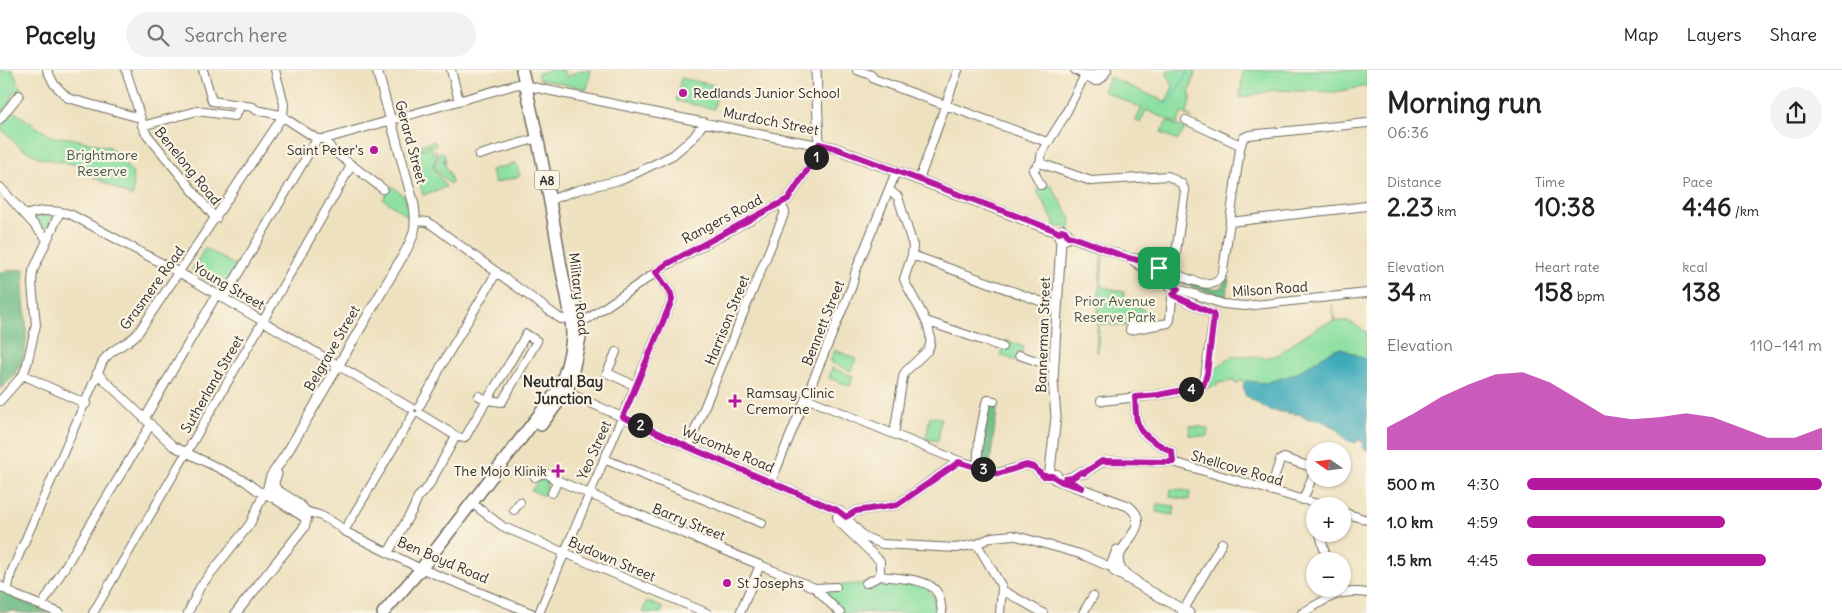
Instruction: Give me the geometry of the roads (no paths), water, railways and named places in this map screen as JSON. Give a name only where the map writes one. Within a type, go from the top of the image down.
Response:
[{"type":"highway","name":"Military Road","points":[[382,613],[424,570],[477,507],[563,390],[574,320],[549,161],[529,86],[522,70]]},
{"type":"highway","name":"Military Road","points":[[528,70],[538,138],[574,320]]},
{"type":"highway","name":"Military Road","points":[[394,613],[424,570],[563,390]]},
{"type":"main road","name":"Gerard Street","points":[[377,70],[414,205],[416,221]]},
{"type":"main road","name":"Rangers Road","points":[[816,70],[819,144]]},
{"type":"main road","name":"Murdoch Street","points":[[819,144],[832,147],[1054,230],[1062,236]]},
{"type":"main road","name":"Belgrave Street","points":[[267,487],[408,246],[416,221]]},
{"type":"main road","name":"Bannerman Street","points":[[1055,473],[1056,416],[1053,383],[1062,236]]},
{"type":"main road","points":[[277,495],[274,482],[288,452]]},
{"type":"main road","points":[[1055,473],[1072,478],[1081,472],[1084,473]]},
{"type":"main road","points":[[1055,473],[1082,488]]},
{"type":"main road","points":[[1055,473],[1062,482],[1128,506],[1135,511],[1137,518],[1134,532],[1116,566]]},
{"type":"main road","name":"Ben Boyd Road","points":[[267,487],[298,509],[306,518]]},
{"type":"main road","points":[[283,552],[299,524],[298,509]]},
{"type":"main road","points":[[236,613],[303,529],[306,518]]},
{"type":"main road","name":"Wycombe Road","points":[[1116,566],[1139,584],[1185,612]]},
{"type":"street","name":"Benelong Road","points":[[48,70],[54,84],[68,98],[141,122],[147,135],[216,219]]},
{"type":"street","points":[[126,70],[141,122],[197,111],[235,116],[239,109]]},
{"type":"street","points":[[198,70],[209,105],[256,110],[284,116],[321,139],[332,150],[383,189]]},
{"type":"street","points":[[202,70],[212,101],[253,107],[256,110]]},
{"type":"street","points":[[275,70],[284,104],[284,116]]},
{"type":"street","points":[[451,70],[459,101]]},
{"type":"street","points":[[858,70],[872,75],[874,79],[1047,142]]},
{"type":"street","points":[[919,180],[958,70]]},
{"type":"street","points":[[1075,70],[1098,82],[1102,80],[1107,70]]},
{"type":"street","points":[[1085,75],[1097,75],[1101,70]]},
{"type":"street","points":[[1041,185],[1033,170],[1040,163],[1042,152],[1047,142],[1064,117],[1085,75]]},
{"type":"street","name":"Murdoch Street","points":[[321,139],[518,84],[773,137],[819,144]]},
{"type":"street","points":[[0,119],[20,96]]},
{"type":"street","name":"Grasmere Road","points":[[4,587],[12,573],[107,355],[134,338],[138,333],[284,116]]},
{"type":"street","points":[[1186,120],[1240,145]]},
{"type":"street","points":[[555,198],[578,190],[624,179],[673,155],[694,137],[704,122]]},
{"type":"street","points":[[1367,123],[1249,135],[1243,138],[1240,145],[1230,222],[1367,206]]},
{"type":"street","points":[[480,155],[538,138]]},
{"type":"street","points":[[45,600],[221,296],[321,139]]},
{"type":"street","name":"Rangers Road","points":[[574,320],[589,318],[667,264],[791,196],[818,154],[819,144]]},
{"type":"street","points":[[1040,163],[1091,181],[1168,176],[1173,177],[1182,184],[1185,191],[1173,273]]},
{"type":"street","name":"Sutherland Street","points":[[92,613],[264,321],[352,166]]},
{"type":"street","name":"Bennett Street","points":[[771,482],[896,172]]},
{"type":"street","points":[[0,187],[47,238]]},
{"type":"street","points":[[889,190],[898,197],[913,246],[904,279],[919,304],[926,322],[930,346],[903,377],[894,434]]},
{"type":"street","name":"Harrison Street","points":[[688,447],[785,212],[780,203]]},
{"type":"street","points":[[0,401],[23,375],[36,329],[32,271],[60,212]]},
{"type":"street","name":"Young Street","points":[[26,215],[31,213],[60,212],[77,218],[180,272],[456,436]]},
{"type":"street","points":[[416,221],[428,222],[558,317],[574,320]]},
{"type":"street","name":"Murdoch Street","points":[[1062,236],[1129,258],[1140,259],[1159,268],[1208,284],[1215,283],[1220,278],[1230,222]]},
{"type":"street","points":[[912,254],[1048,304],[1058,305]]},
{"type":"street","name":"Murdoch Street","points":[[1129,258],[1152,273]]},
{"type":"street","points":[[1152,273],[1159,268]]},
{"type":"street","points":[[344,531],[435,380],[441,366],[497,272]]},
{"type":"street","name":"Yeo Street","points":[[539,613],[672,300],[671,294],[656,272]]},
{"type":"street","name":"Milson Road","points":[[1152,273],[1175,292],[1237,306],[1367,293]]},
{"type":"street","points":[[1101,401],[1158,395],[1202,387],[1205,384],[1214,316],[1175,292],[1170,322],[1156,325]]},
{"type":"street","points":[[926,322],[1002,347]]},
{"type":"street","points":[[388,553],[418,497],[428,487],[456,436],[461,438],[466,436],[489,397],[526,334],[537,341],[502,402],[489,397],[479,396]]},
{"type":"street","points":[[616,352],[607,373],[636,386]]},
{"type":"street","points":[[1019,354],[1054,367]]},
{"type":"street","points":[[98,374],[173,446],[245,481],[267,487],[250,524],[200,587],[188,613]]},
{"type":"street","points":[[23,375],[86,404]]},
{"type":"street","name":"Wycombe Road","points":[[563,390],[688,447],[843,514],[863,536],[882,544],[956,548],[977,544],[992,537],[1013,535],[1116,566]]},
{"type":"street","points":[[1135,397],[1136,420],[1139,426],[1155,443],[1172,452],[1173,462]]},
{"type":"street","points":[[806,398],[959,462],[1000,474],[1026,465],[1043,476],[1055,473]]},
{"type":"street","points":[[977,467],[979,438],[986,403],[988,400],[994,401]]},
{"type":"street","points":[[1270,490],[1280,460],[1284,458],[1314,468],[1308,497]]},
{"type":"street","points":[[604,459],[762,524]]},
{"type":"street","name":"Shellcove Road","points":[[1084,473],[1102,461],[1173,462],[1306,501]]},
{"type":"street","points":[[880,576],[880,561],[839,522],[837,516],[897,505],[959,462]]},
{"type":"street","name":"Barry Street","points":[[541,476],[558,480],[815,588],[836,587]]},
{"type":"street","points":[[552,494],[558,480]]},
{"type":"street","points":[[514,510],[520,502]]},
{"type":"street","name":"Bydown Street","points":[[477,507],[504,527],[708,613]]},
{"type":"street","name":"Ben Boyd Road","points":[[298,509],[332,522],[344,531],[424,570],[530,613]]},
{"type":"street","points":[[1351,515],[1367,520]]},
{"type":"street","name":"Ben Boyd Road","points":[[306,518],[344,531]]},
{"type":"street","points":[[1185,612],[1222,543]]},
{"type":"street","points":[[977,544],[1000,581],[1002,590],[1000,613]]},
{"type":"street","points":[[740,613],[760,565]]},
{"type":"street","points":[[866,583],[880,576],[929,584],[936,590],[939,596],[942,613]]},
{"type":"street","points":[[0,582],[4,587],[60,613]]},
{"type":"street","points":[[815,588],[840,613]]},
{"type":"street","points":[[1002,590],[1043,613]]},
{"type":"street","points":[[1351,592],[1367,593]]},
{"type":"street","points":[[1083,613],[1093,596]]},
{"type":"street","points":[[1302,613],[1327,597]]},
{"type":"water","points":[[1341,348],[1367,360],[1367,451],[1362,447],[1364,442],[1358,440],[1356,443],[1344,438],[1340,431],[1322,421],[1304,418],[1302,415],[1269,410],[1245,395],[1243,384],[1246,381],[1265,383],[1295,374],[1335,349]]},
{"type":"waterway","points":[[1161,104],[1170,101],[1189,70]]},
{"type":"place","name":"Redlands Junior School","points":[[683,93]]},
{"type":"place","name":"Saint Peter's","points":[[374,150]]},
{"type":"place","name":"Ramsay Clinic Cremorne","points":[[735,401]]},
{"type":"place","name":"The Mojo Klinik","points":[[558,471]]},
{"type":"place","name":"St Josephs","points":[[727,583]]},
{"type":"district","name":"Neutral Bay Junction","points":[[563,390]]},
{"type":"park label","name":"Brightmore Reserve","points":[[102,164]]},
{"type":"park label","name":"Prior Avenue Reserve Park","points":[[1115,310]]}]
